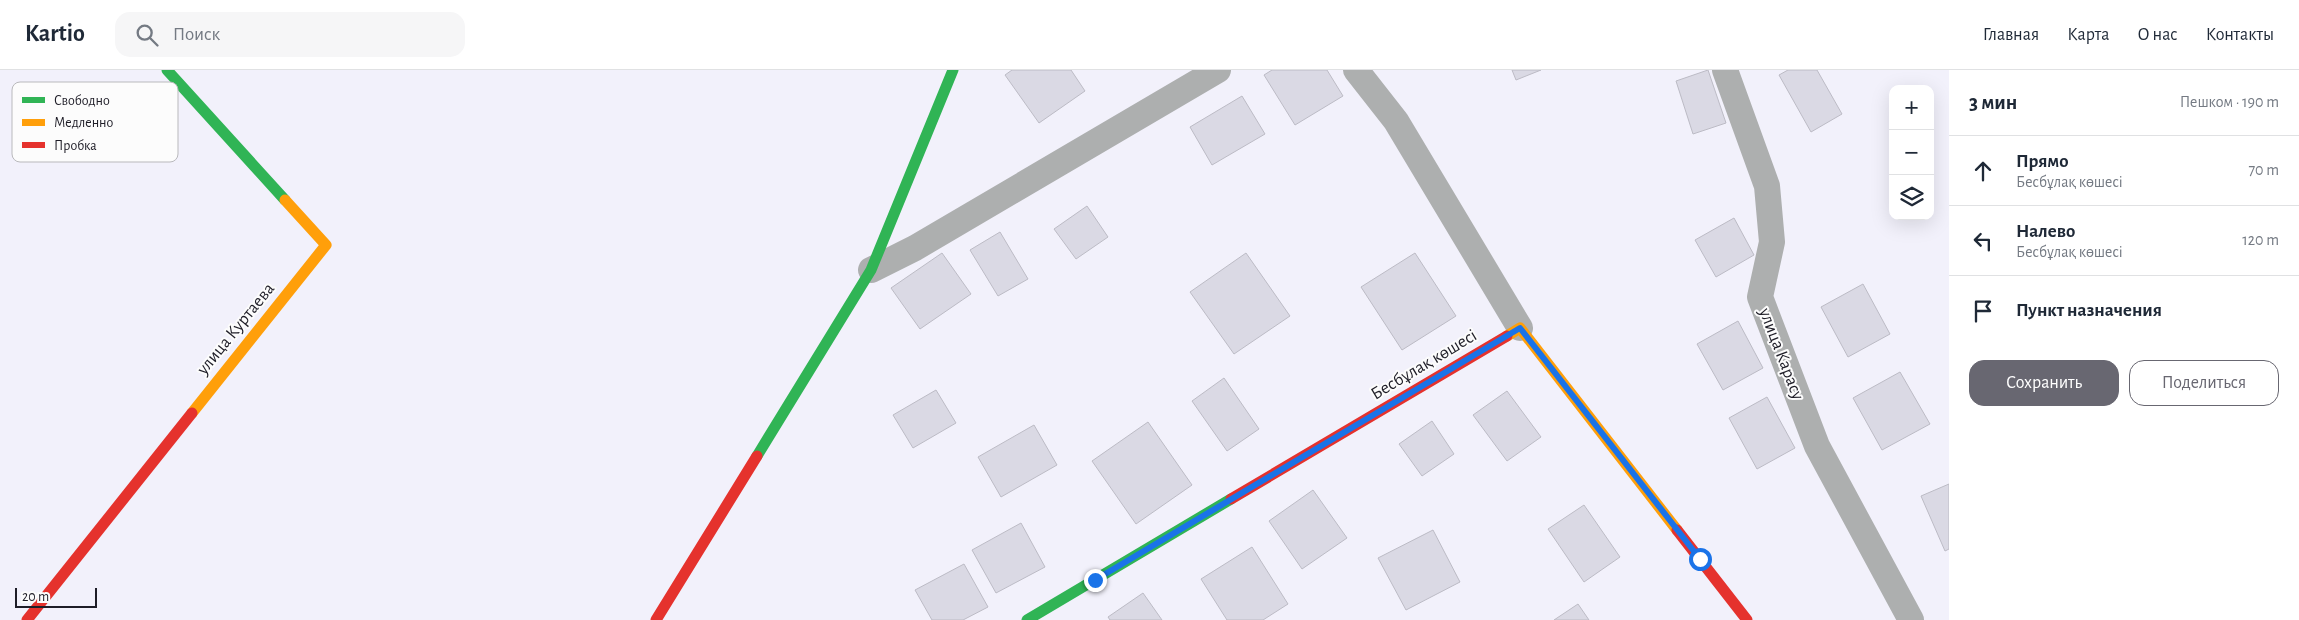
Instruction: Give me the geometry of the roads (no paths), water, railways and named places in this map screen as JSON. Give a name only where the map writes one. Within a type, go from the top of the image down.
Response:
[{"type":"street","name":"улица Куртаева","points":[[167,70],[178,82]]},
{"type":"street","points":[[656,620],[871,270],[953,70]]},
{"type":"street","points":[[871,270],[915,248],[1218,70]]},
{"type":"street","points":[[1356,70],[1396,121],[1520,328],[1747,620]]},
{"type":"street","name":"улица Карасу","points":[[1725,70],[1767,186],[1772,242],[1760,297],[1817,446],[1910,620]]},
{"type":"street","name":"улица Куртаева","points":[[26,620],[326,245],[178,82]]},
{"type":"street","name":"Бесбұлақ көшесі","points":[[1027,620],[1520,328]]}]
